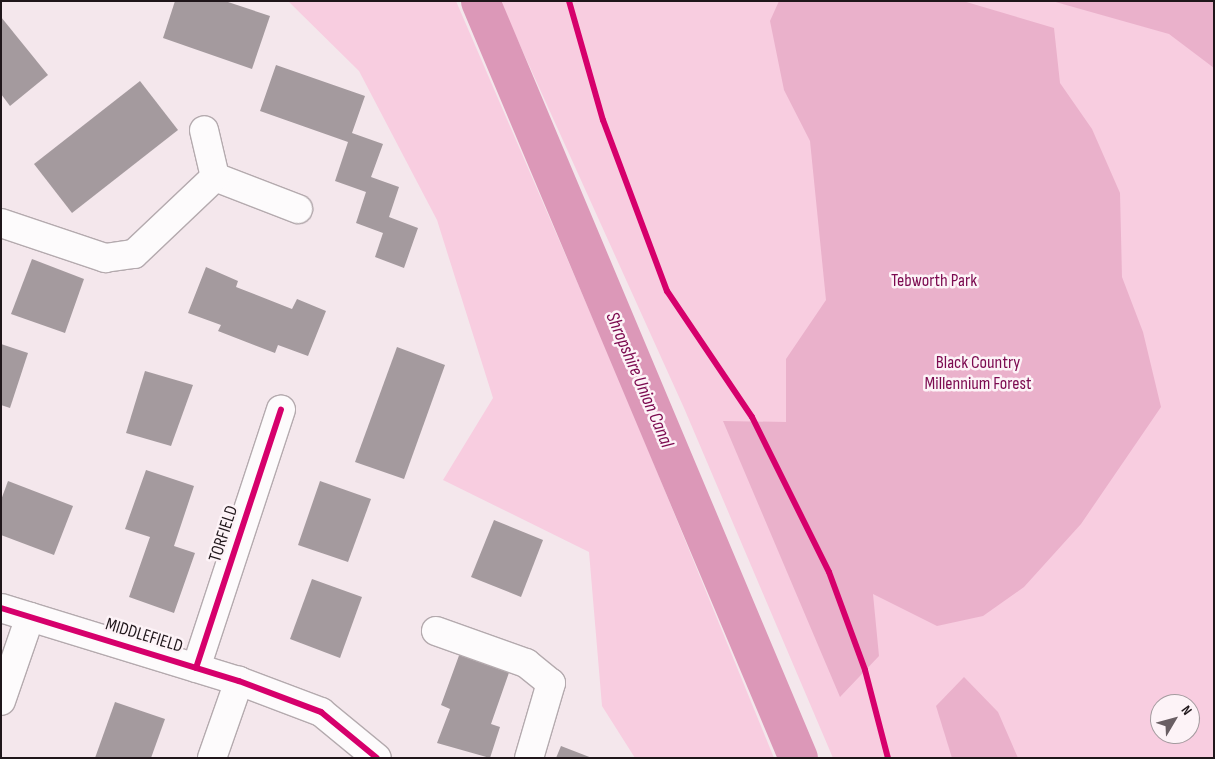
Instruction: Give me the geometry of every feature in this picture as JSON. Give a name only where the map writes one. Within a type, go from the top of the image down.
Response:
[{"type":"street","points":[[204,130],[215,177]]},
{"type":"street","points":[[215,177],[298,209]]},
{"type":"street","points":[[1,223],[105,258],[134,254],[215,177]]},
{"type":"street","name":"TORFIELD","points":[[196,668],[281,410]]},
{"type":"street","name":"MIDDLEFIELD","points":[[1,608],[239,681],[321,712],[377,758]]},
{"type":"street","points":[[1,701],[30,617]]},
{"type":"street","points":[[436,631],[526,663],[551,684],[529,758]]},
{"type":"street","points":[[212,758],[239,681]]},
{"type":"green space","points":[[288,1],[456,1],[625,393],[774,758],[635,758],[602,706],[589,552],[443,480],[493,398],[437,220],[359,71]]},
{"type":"green space","name":"Tebworth Park","points":[[500,1],[1214,1],[1214,758],[833,758],[684,408]]},
{"type":"green space","name":"Black Country Millennium Forest","points":[[779,1],[963,1],[1054,28],[1060,83],[1092,129],[1120,193],[1122,277],[1143,332],[1161,407],[1081,524],[1024,587],[983,616],[937,626],[873,594],[879,656],[840,697],[723,421],[786,422],[786,359],[826,300],[810,141],[784,90],[770,21]]},
{"type":"green space","points":[[1052,1],[1214,1],[1214,68],[1169,34]]},
{"type":"green space","points":[[964,677],[998,712],[1018,758],[952,758],[936,706]]},
{"type":"building","points":[[175,1],[225,1],[270,16],[252,69],[163,38]]},
{"type":"building","points":[[1,17],[48,75],[10,106],[1,94]]},
{"type":"building","points":[[276,65],[365,96],[352,133],[383,144],[371,177],[399,187],[389,217],[418,228],[404,268],[375,257],[383,233],[356,223],[366,192],[335,181],[348,142],[260,111]]},
{"type":"building","points":[[140,81],[178,130],[72,213],[34,164]]},
{"type":"building","points":[[32,259],[84,279],[65,333],[11,314]]},
{"type":"building","points":[[206,267],[238,281],[236,287],[292,309],[297,299],[326,311],[308,356],[278,345],[275,353],[218,331],[221,325],[188,313]]},
{"type":"building","points":[[1,344],[28,353],[10,408],[1,405]]},
{"type":"building","points":[[397,347],[445,365],[404,479],[355,462]]},
{"type":"building","points":[[145,371],[193,385],[171,446],[126,433]]},
{"type":"building","points":[[146,470],[194,486],[174,546],[195,553],[174,613],[129,597],[150,537],[125,529]]},
{"type":"building","points":[[8,481],[73,506],[54,555],[1,535],[1,500]]},
{"type":"building","points":[[320,481],[371,499],[348,562],[298,545]]},
{"type":"building","points":[[494,520],[543,540],[521,597],[471,577]]},
{"type":"building","points":[[312,579],[362,597],[340,658],[290,639]]},
{"type":"building","points":[[461,650],[511,667],[491,724],[500,727],[490,758],[437,743],[450,709],[441,705]]},
{"type":"building","points":[[115,702],[165,719],[151,758],[95,758]]},
{"type":"building","points":[[561,746],[592,758],[556,758]]},
{"type":"waterway","name":"Shropshire Union Canal","points":[[480,1],[798,758]]},
{"type":"cycle path","points":[[569,1],[603,120],[667,291],[752,417],[829,572],[865,670],[888,758]]},
{"type":"cycle path","points":[[196,668],[281,410]]},
{"type":"cycle path","points":[[1,608],[239,681],[321,712],[377,758]]}]
